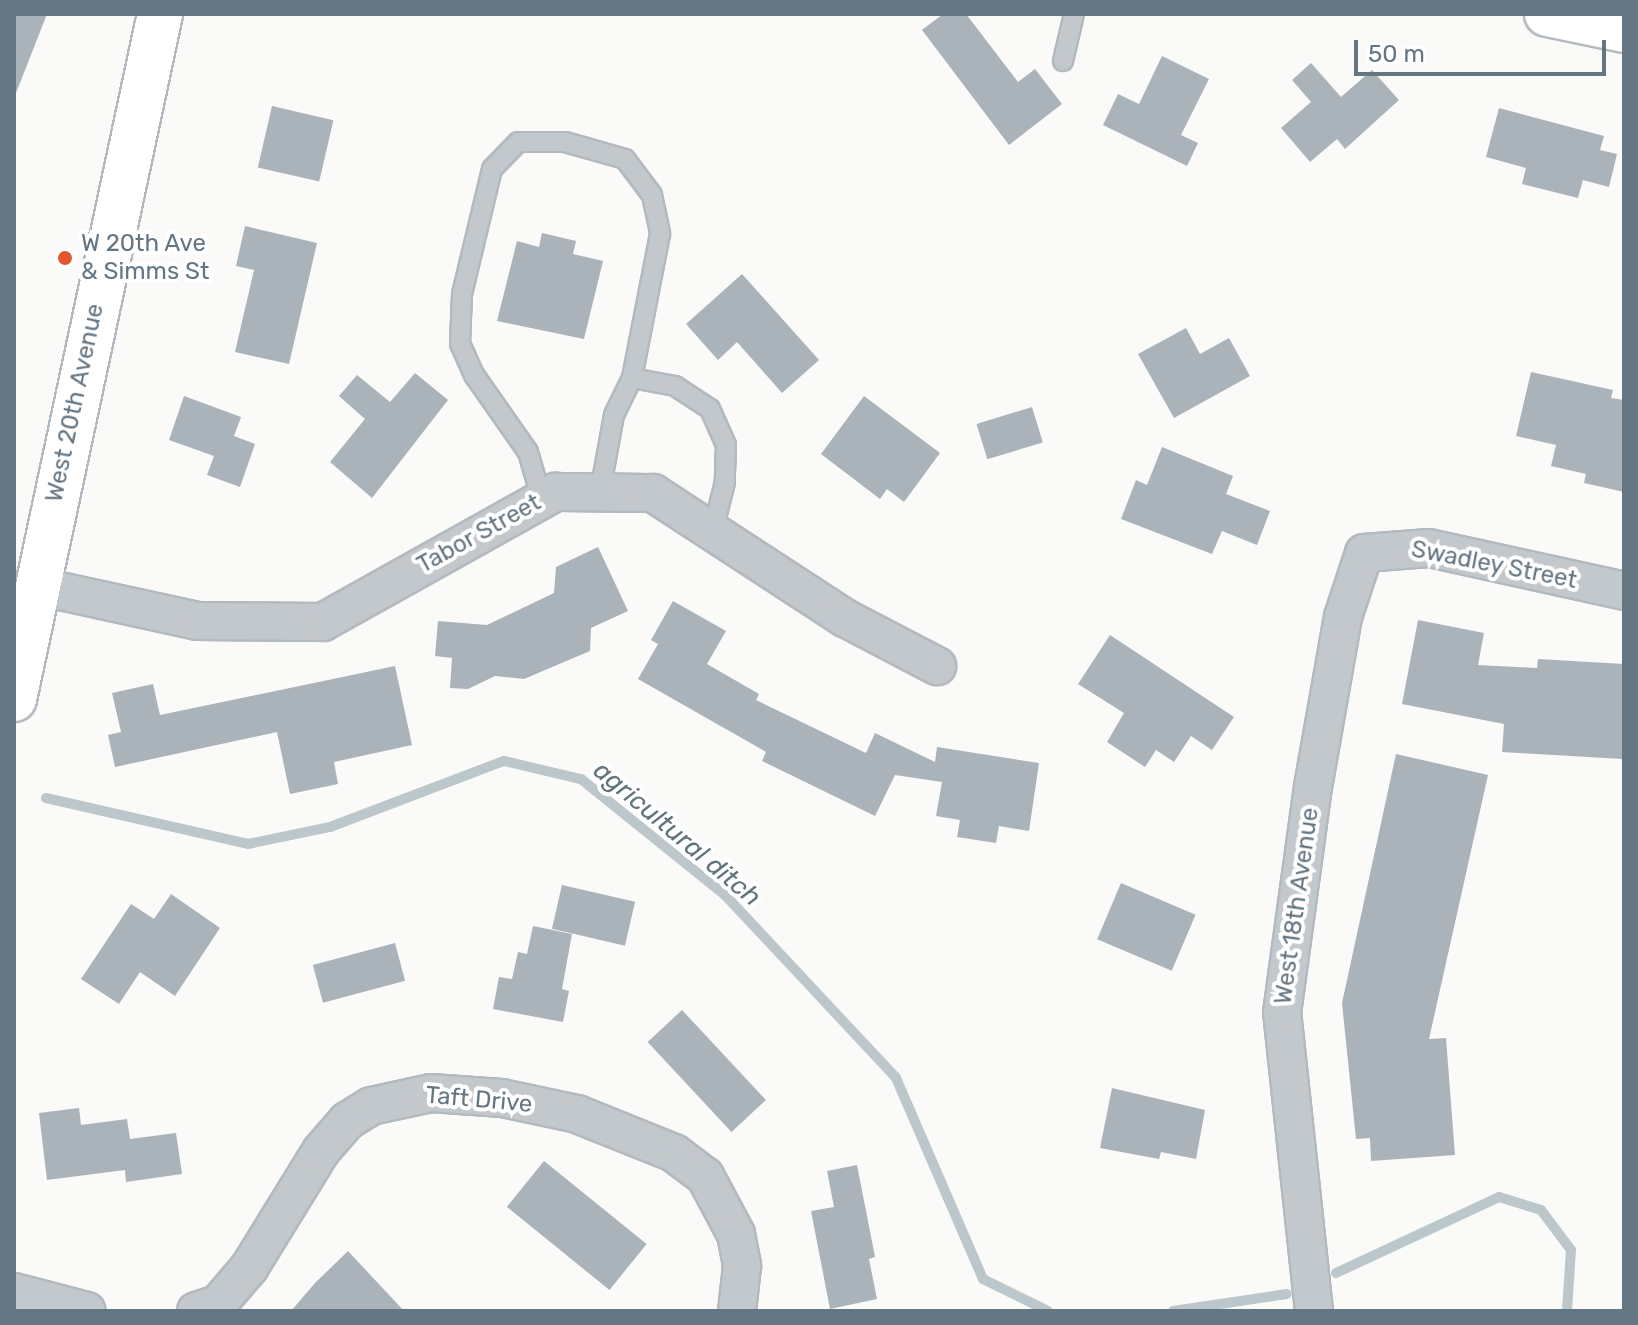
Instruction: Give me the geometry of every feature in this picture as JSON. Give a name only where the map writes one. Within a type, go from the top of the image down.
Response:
[{"type":"street","name":"West 20th Avenue","points":[[14,699],[160,14]]},
{"type":"street","points":[[1547,14],[1624,30]]},
{"type":"street","name":"Tabor Street","points":[[37,586],[197,621],[323,622],[556,492],[653,493],[845,618],[937,666]]},
{"type":"street","name":"Swadley Street","points":[[1364,553],[1429,548],[1624,591]]},
{"type":"street","name":"West 18th Avenue","points":[[1314,1311],[1282,1013],[1321,741],[1343,617],[1364,553]]},
{"type":"street","name":"Taft Drive","points":[[196,1311],[218,1304],[249,1268],[321,1151],[347,1121],[371,1106],[431,1093],[502,1098],[577,1114],[674,1153],[705,1176],[736,1234],[742,1266],[737,1311]]},
{"type":"street","points":[[14,1292],[87,1311]]},
{"type":"lane","points":[[1063,61],[1074,14]]},
{"type":"lane","points":[[542,500],[528,452],[474,375],[460,344],[462,294],[492,169],[518,142],[565,142],[625,159],[652,195],[660,234],[632,378],[614,415],[600,492]]},
{"type":"lane","points":[[632,378],[675,386],[710,409],[726,445],[725,482],[713,530]]},
{"type":"building","points":[[14,14],[47,14],[16,93],[14,93]]},
{"type":"building","points":[[943,14],[966,14],[1018,82],[1035,69],[1062,104],[1009,145],[922,30]]},
{"type":"building","points":[[1162,56],[1209,79],[1181,135],[1198,143],[1187,166],[1103,125],[1118,94],[1139,104]]},
{"type":"building","points":[[1311,63],[1341,97],[1372,70],[1399,100],[1345,149],[1337,139],[1310,162],[1281,128],[1311,102],[1292,80]]},
{"type":"building","points":[[272,106],[333,120],[319,182],[258,167]]},
{"type":"building","points":[[1499,108],[1604,136],[1600,150],[1617,154],[1609,187],[1583,180],[1578,198],[1522,184],[1526,168],[1486,157]]},
{"type":"building","points":[[245,226],[317,243],[289,364],[235,352],[254,270],[236,266]]},
{"type":"building","points":[[542,233],[576,241],[573,254],[603,261],[584,339],[497,321],[517,241],[539,247]]},
{"type":"building","points":[[742,274],[819,360],[782,393],[737,342],[718,360],[686,324]]},
{"type":"building","points":[[1186,328],[1200,354],[1229,338],[1250,376],[1174,418],[1138,354]]},
{"type":"building","points":[[1531,372],[1613,390],[1611,398],[1624,400],[1624,492],[1584,483],[1586,474],[1551,466],[1556,445],[1516,436]]},
{"type":"building","points":[[415,373],[448,400],[372,498],[330,462],[365,419],[339,396],[357,375],[390,402]]},
{"type":"building","points":[[184,396],[241,417],[234,436],[255,444],[240,487],[207,475],[214,456],[169,440]]},
{"type":"building","points":[[864,396],[940,453],[904,502],[887,489],[880,499],[821,454]]},
{"type":"building","points":[[1032,407],[1043,442],[987,459],[977,424]]},
{"type":"building","points":[[1162,447],[1233,476],[1226,494],[1270,511],[1257,545],[1222,531],[1212,554],[1121,519],[1136,480],[1147,485]]},
{"type":"building","points":[[598,547],[628,611],[591,628],[590,651],[524,679],[495,676],[468,689],[450,688],[452,658],[435,656],[438,621],[487,625],[554,593],[556,567]]},
{"type":"building","points":[[673,601],[726,631],[707,664],[759,694],[756,700],[866,753],[875,733],[935,762],[937,747],[1039,763],[1029,831],[999,826],[996,843],[957,837],[960,820],[936,816],[942,782],[895,775],[875,816],[762,761],[766,752],[638,679],[658,644],[651,640]]},
{"type":"building","points":[[1418,620],[1484,633],[1478,665],[1537,668],[1538,659],[1624,664],[1622,759],[1502,752],[1504,724],[1402,704]]},
{"type":"building","points":[[1110,635],[1234,717],[1212,750],[1191,736],[1174,762],[1156,750],[1145,767],[1107,742],[1124,713],[1078,684]]},
{"type":"building","points":[[395,666],[412,745],[334,762],[338,784],[290,794],[277,732],[115,767],[108,735],[121,732],[112,693],[153,684],[160,715]]},
{"type":"building","points":[[1396,754],[1488,775],[1429,1039],[1446,1038],[1455,1155],[1371,1161],[1370,1138],[1356,1139],[1342,1003]]},
{"type":"building","points":[[1121,883],[1196,915],[1172,971],[1097,939]]},
{"type":"building","points":[[562,885],[635,902],[625,946],[552,929]]},
{"type":"building","points":[[171,894],[220,928],[175,996],[140,972],[119,1004],[81,979],[131,904],[154,919]]},
{"type":"building","points":[[533,926],[572,934],[562,989],[569,991],[563,1022],[493,1009],[499,977],[512,979],[518,952],[527,954]]},
{"type":"building","points":[[395,943],[405,981],[323,1003],[313,965]]},
{"type":"building","points":[[682,1010],[766,1100],[732,1132],[648,1042]]},
{"type":"building","points":[[1112,1088],[1205,1110],[1196,1159],[1161,1152],[1159,1159],[1100,1148]]},
{"type":"building","points":[[79,1108],[81,1125],[127,1119],[130,1139],[176,1133],[182,1174],[126,1182],[125,1170],[47,1180],[39,1113]]},
{"type":"building","points":[[544,1161],[647,1244],[609,1290],[507,1207]]},
{"type":"building","points":[[857,1165],[875,1257],[869,1259],[877,1299],[830,1309],[811,1211],[834,1207],[827,1171]]},
{"type":"building","points":[[348,1251],[404,1311],[291,1311],[315,1283]]},
{"type":"waterway","name":"agricultural ditch","points":[[46,798],[248,844],[330,827],[504,761],[581,779],[725,895],[896,1078],[983,1279],[1048,1311]]},
{"type":"waterway","name":"agricultural ditch","points":[[1336,1273],[1499,1197],[1541,1210],[1571,1250],[1567,1311]]},
{"type":"waterway","name":"agricultural ditch","points":[[1173,1311],[1287,1294]]},
{"type":"place","name":"W 20th Ave & Simms St","points":[[65,258]]}]
